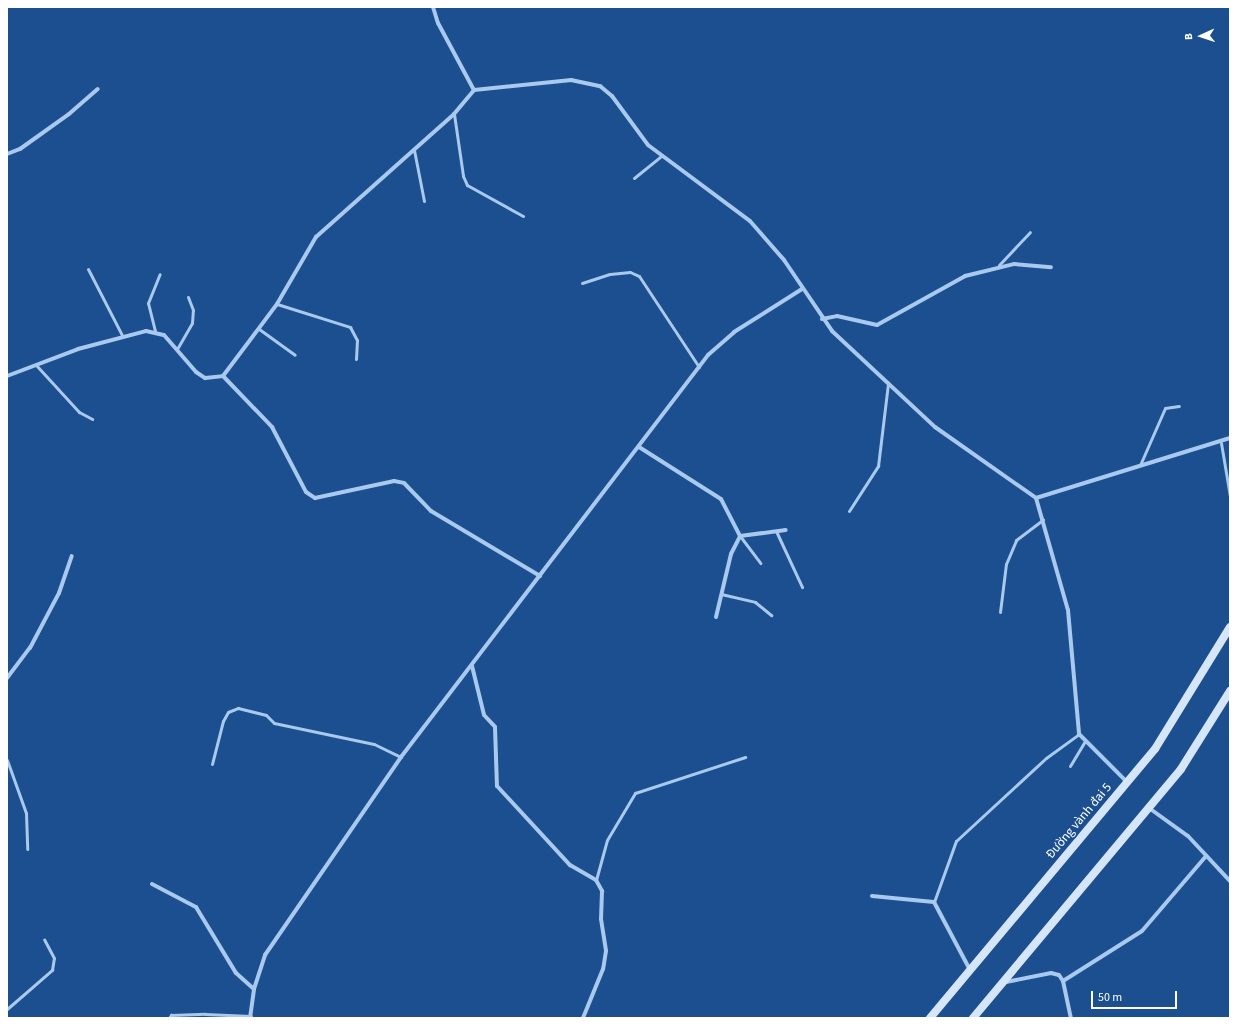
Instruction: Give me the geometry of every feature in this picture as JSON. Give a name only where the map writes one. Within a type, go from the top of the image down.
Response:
[{"type":"main road","name":"Đường vành đai 5","points":[[930,1018],[1155,749],[1230,627]]},
{"type":"main road","points":[[973,1018],[1181,769],[1230,691]]},
{"type":"street","points":[[433,7],[438,23],[474,90]]},
{"type":"street","points":[[7,376],[123,337],[155,331],[164,335],[196,372],[205,378],[223,376],[277,304],[316,237],[454,114],[474,90],[571,80],[600,86],[612,96],[640,137],[662,156],[750,221],[784,260],[822,319],[888,383],[935,427],[1036,498],[1044,520],[1070,622],[1079,734],[1127,782]]},
{"type":"street","points":[[7,154],[20,149],[69,114],[98,89]]},
{"type":"street","points":[[822,319],[837,316],[869,324],[885,323],[954,281],[999,265],[1051,267]]},
{"type":"street","points":[[250,1017],[254,989],[273,940],[401,757],[699,367],[720,343],[802,289]]},
{"type":"street","points":[[223,376],[272,426],[306,492],[315,498],[394,481],[404,483],[437,514],[540,576]]},
{"type":"street","points":[[1036,498],[1140,465],[1220,443],[1230,438]]},
{"type":"street","points":[[639,447],[720,499],[740,536]]},
{"type":"street","points":[[740,536],[786,530]]},
{"type":"street","points":[[716,616],[731,554],[740,536]]},
{"type":"street","points":[[7,678],[30,648],[59,593],[72,556]]},
{"type":"street","points":[[472,666],[484,715],[495,727],[497,786],[570,865],[596,880],[602,891],[601,919],[606,951],[603,969],[583,1018]]},
{"type":"street","points":[[1149,808],[1188,836],[1230,881]]},
{"type":"street","points":[[1063,981],[1142,931],[1206,856]]},
{"type":"street","points":[[152,884],[196,907],[236,973],[254,989]]},
{"type":"street","points":[[872,896],[934,902],[970,970]]},
{"type":"street","points":[[1002,983],[1051,973],[1063,981],[1071,1018]]},
{"type":"lane","points":[[454,114],[463,176],[468,185],[523,216]]},
{"type":"lane","points":[[414,150],[424,201]]},
{"type":"lane","points":[[634,178],[662,156]]},
{"type":"lane","points":[[999,265],[1030,232]]},
{"type":"lane","points":[[88,269],[123,337]]},
{"type":"lane","points":[[582,283],[610,274],[630,272],[639,276],[699,367]]},
{"type":"lane","points":[[155,331],[148,303],[160,274]]},
{"type":"lane","points":[[177,349],[192,323],[193,310],[188,297]]},
{"type":"lane","points":[[277,304],[350,327],[358,340],[356,359]]},
{"type":"lane","points":[[259,329],[295,355]]},
{"type":"lane","points":[[36,365],[79,412],[92,419]]},
{"type":"lane","points":[[849,512],[878,466],[888,383]]},
{"type":"lane","points":[[1140,465],[1164,408],[1179,406]]},
{"type":"lane","points":[[1220,443],[1230,496]]},
{"type":"lane","points":[[1000,612],[1006,564],[1016,540],[1044,520]]},
{"type":"lane","points":[[776,531],[802,586]]},
{"type":"lane","points":[[740,536],[760,563]]},
{"type":"lane","points":[[721,594],[755,602],[771,615]]},
{"type":"lane","points":[[212,764],[223,721],[228,712],[238,708],[266,715],[274,723],[374,744],[401,757]]},
{"type":"lane","points":[[934,902],[956,841],[1046,758],[1079,734]]},
{"type":"lane","points":[[1070,766],[1085,741]]},
{"type":"lane","points":[[596,880],[607,840],[635,793],[745,757]]},
{"type":"lane","points":[[7,760],[26,813],[27,849]]},
{"type":"lane","points":[[7,1009],[52,970],[54,958],[44,939]]},
{"type":"lane","points":[[169,1018],[171,1015],[205,1014],[250,1017]]}]
